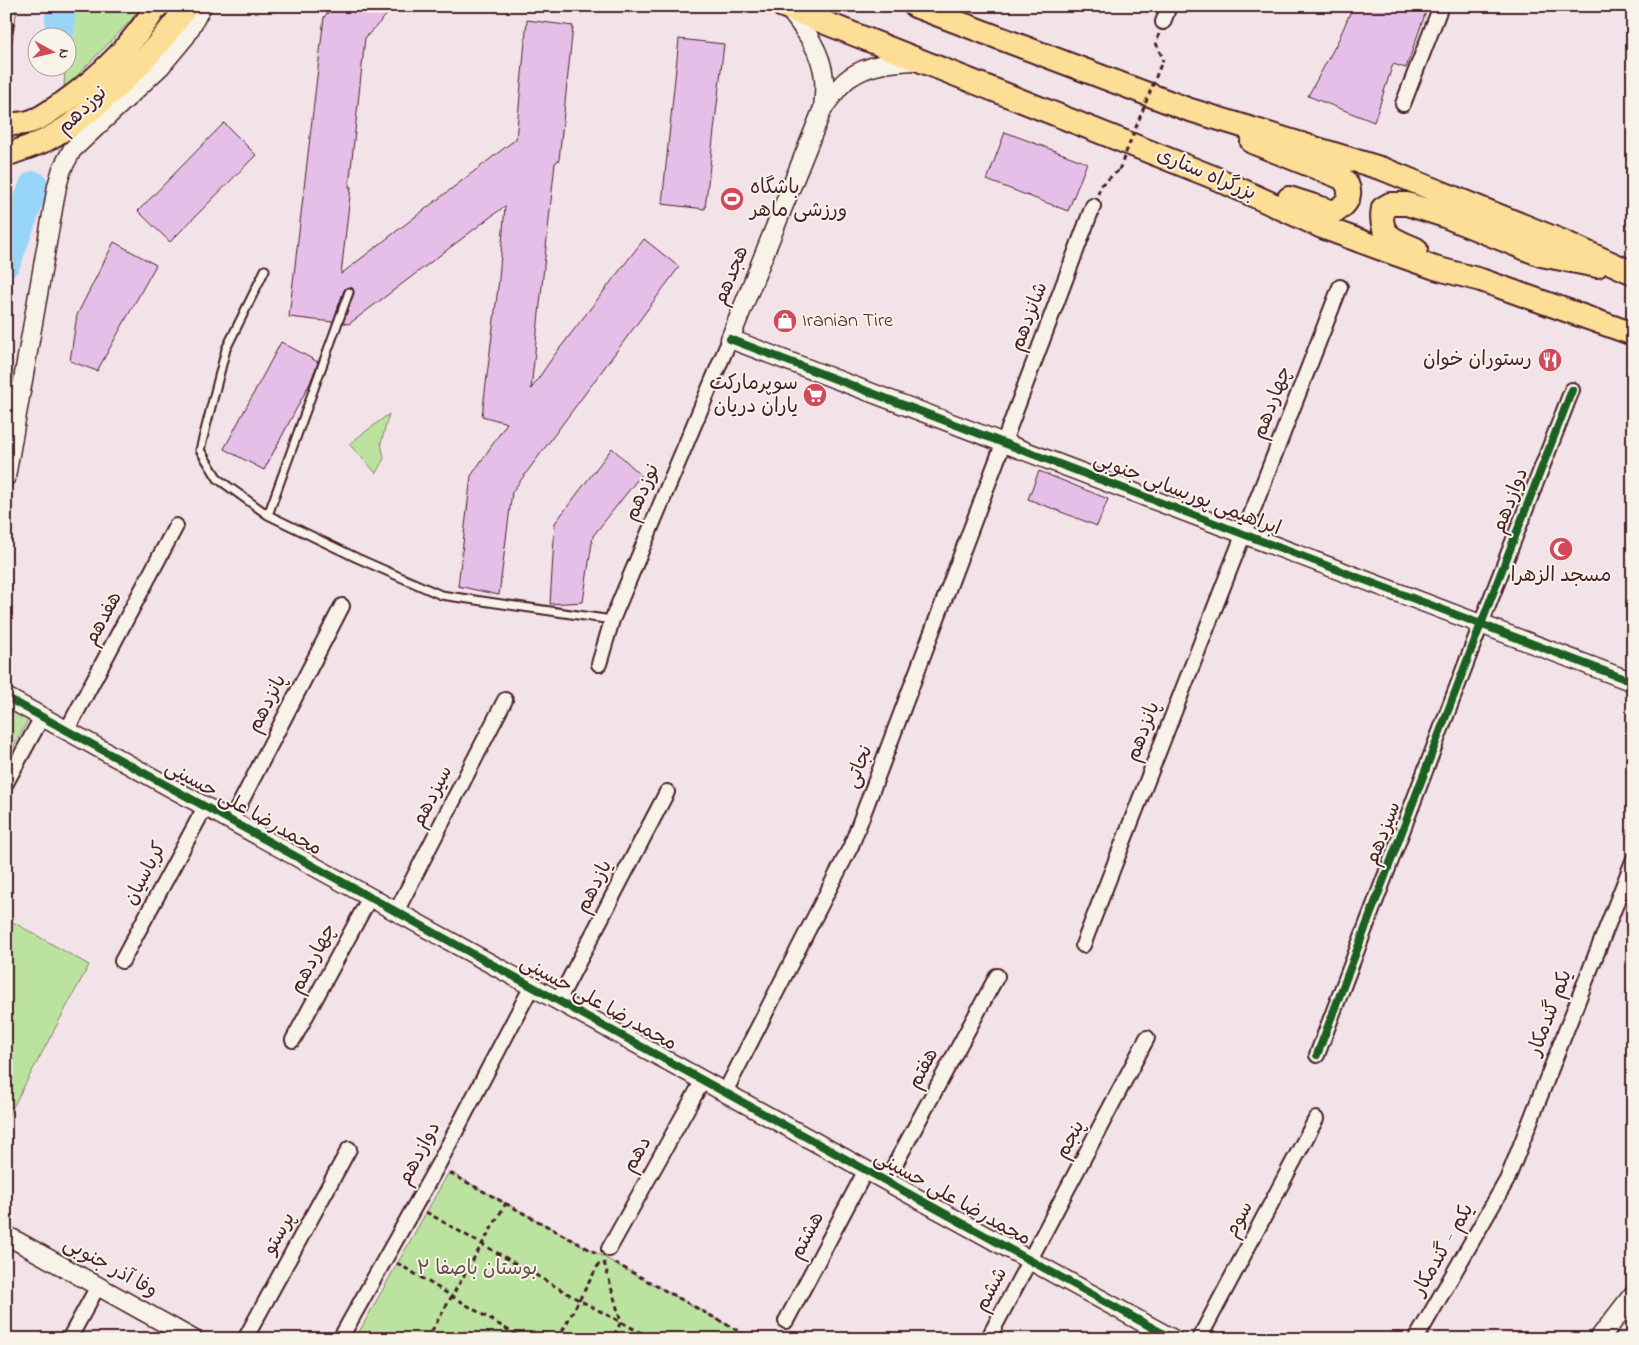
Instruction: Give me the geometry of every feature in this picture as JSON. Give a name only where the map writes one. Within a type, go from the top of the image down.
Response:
[{"type":"highway","points":[[6,124],[21,124],[36,120],[75,94],[118,57],[157,6]]},
{"type":"highway","points":[[6,155],[44,140],[64,129],[88,111],[118,85],[162,40],[187,6]]},
{"type":"highway","points":[[915,6],[941,12],[1186,109],[1383,169],[1556,238],[1633,273]]},
{"type":"highway","name":"بزرگراه ستاری","points":[[786,7],[1214,176],[1322,227],[1436,268],[1481,280],[1633,334]]},
{"type":"highway","points":[[1186,109],[1221,128],[1342,178],[1348,184],[1350,194],[1342,208],[1333,212],[1214,176]]},
{"type":"highway","points":[[1481,280],[1392,238],[1382,224],[1384,208],[1390,204],[1407,204],[1442,215],[1541,255],[1633,273]]},
{"type":"main road","points":[[1599,1339],[1633,1295]]},
{"type":"street","name":"نوزدهم","points":[[6,477],[57,186],[62,169],[72,150],[161,66],[186,36],[202,6]]},
{"type":"street","points":[[1163,22],[1169,6]]},
{"type":"street","points":[[1404,104],[1441,6]]},
{"type":"street","name":"هجدهم","points":[[730,339],[823,108],[824,79],[821,62],[810,37],[786,7]]},
{"type":"street","points":[[823,108],[847,79],[864,69],[891,62],[920,60]]},
{"type":"street","name":"شانزدهم","points":[[1004,443],[1093,206]]},
{"type":"street","name":"چهاردهم","points":[[1243,534],[1340,287]]},
{"type":"street","name":"نوزدهم","points":[[599,664],[612,620],[730,339]]},
{"type":"street","name":"ابراهیمی پوربسابی جنوبی","points":[[730,339],[1633,682]]},
{"type":"street","name":"دوازدهم","points":[[1481,624],[1572,390]]},
{"type":"street","name":"نجاتی","points":[[725,1092],[851,846],[1004,443]]},
{"type":"street","name":"هفدهم","points":[[67,730],[176,526]]},
{"type":"street","name":"پانزدهم","points":[[1083,945],[1243,534]]},
{"type":"street","name":"پانزدهم","points":[[230,820],[342,606]]},
{"type":"street","name":"سیزدهم","points":[[1317,1055],[1481,624]]},
{"type":"street","name":"محمدرضا علی حسینی","points":[[6,697],[1173,1339]]},
{"type":"street","name":"سیزدهم","points":[[396,912],[505,700]]},
{"type":"street","points":[[6,783],[42,717]]},
{"type":"street","name":"یازدهم","points":[[558,1001],[667,792]]},
{"type":"street","name":"کرباسیان","points":[[122,961],[205,806]]},
{"type":"street","name":"یکم گندمکار","points":[[1507,1180],[1633,861]]},
{"type":"street","name":"چهاردهم","points":[[293,1040],[370,897]]},
{"type":"street","name":"هفتم","points":[[886,1181],[997,976]]},
{"type":"street","name":"دوازدهم","points":[[340,1339],[439,1163],[532,986]]},
{"type":"street","name":"پنجم","points":[[1030,1260],[1147,1038]]},
{"type":"street","name":"دهم","points":[[606,1253],[703,1080]]},
{"type":"street","name":"سوم","points":[[1199,1339],[1316,1120]]},
{"type":"street","name":"پرستو","points":[[245,1339],[349,1149]]},
{"type":"street","name":"هشتم","points":[[786,1321],[866,1170]]},
{"type":"street","name":"یکم - گندمکار","points":[[1416,1339],[1507,1180]]},
{"type":"street","name":"وفا آذر جنوبی","points":[[6,1235],[192,1339]]},
{"type":"street","name":"ششم","points":[[988,1339],[1030,1260]]},
{"type":"street","points":[[69,1339],[98,1286]]},
{"type":"lane","points":[[265,270],[226,349],[200,450],[218,479],[268,515],[357,558],[441,595],[612,620]]},
{"type":"lane","points":[[268,515],[349,292]]},
{"type":"path","points":[[1093,206],[1102,185],[1119,170],[1163,59],[1156,42],[1163,22]]},
{"type":"path","points":[[444,1180],[449,1172],[606,1253],[753,1339]]},
{"type":"path","points":[[427,1339],[506,1203]]},
{"type":"path","points":[[430,1204],[426,1212],[579,1300],[653,1339]]},
{"type":"path","points":[[558,1339],[606,1253]]},
{"type":"path","points":[[606,1253],[621,1322],[612,1339]]},
{"type":"path","points":[[393,1272],[397,1263],[523,1339]]},
{"type":"green space","points":[[67,6],[140,6],[132,19],[78,75],[78,28],[66,28]]},
{"type":"green space","points":[[65,78],[75,78],[64,89]]},
{"type":"green space","points":[[389,414],[381,443],[384,458],[376,473],[349,444]]},
{"type":"green space","points":[[6,703],[30,716],[6,761]]},
{"type":"green space","points":[[6,918],[89,965],[6,1120]]},
{"type":"green space","name":"بوستان باصفا ۲","points":[[449,1172],[753,1339],[355,1339]]},
{"type":"building","points":[[334,6],[395,6],[365,38],[341,274],[516,139],[527,20],[573,26],[559,160],[555,163],[531,389],[553,357],[644,239],[679,267],[512,492],[499,595],[458,586],[471,476],[507,423],[482,416],[499,279],[505,206],[349,324],[343,323],[354,293],[350,287],[344,290],[333,322],[289,317],[324,17]]},
{"type":"building","points":[[1353,6],[1428,6],[1406,68],[1393,64],[1374,122],[1308,96],[1338,41]]},
{"type":"building","points":[[679,39],[724,44],[705,209],[662,204]]},
{"type":"building","points":[[224,123],[256,155],[170,242],[138,211]]},
{"type":"building","points":[[1005,132],[1087,163],[1068,211],[987,180]]},
{"type":"building","points":[[114,242],[156,265],[97,371],[70,361],[77,315]]},
{"type":"building","points":[[281,342],[318,362],[310,383],[264,470],[224,449]]},
{"type":"building","points":[[612,448],[641,475],[593,536],[583,602],[550,604],[555,523]]},
{"type":"building","points":[[1039,471],[1108,499],[1097,526],[1028,499]]},
{"type":"waterway","points":[[59,28],[61,6]]},
{"type":"waterway","points":[[6,262],[34,186]]},
{"type":"railway","points":[[6,65],[15,6]]},
{"type":"cycle path","points":[[730,339],[1633,682]]},
{"type":"cycle path","points":[[1317,1055],[1572,390]]},
{"type":"cycle path","points":[[6,697],[1173,1339]]},
{"type":"place","name":"باشگاه ورزشی ماهر","points":[[732,199]]},
{"type":"place","name":"Iranian Tire","points":[[785,321]]},
{"type":"place","name":"رستوران خوان","points":[[1550,360]]},
{"type":"place","name":"سوپرمارکت یاران دریان","points":[[815,395]]},
{"type":"place","name":"مسجد الزهرا","points":[[1561,549]]}]
